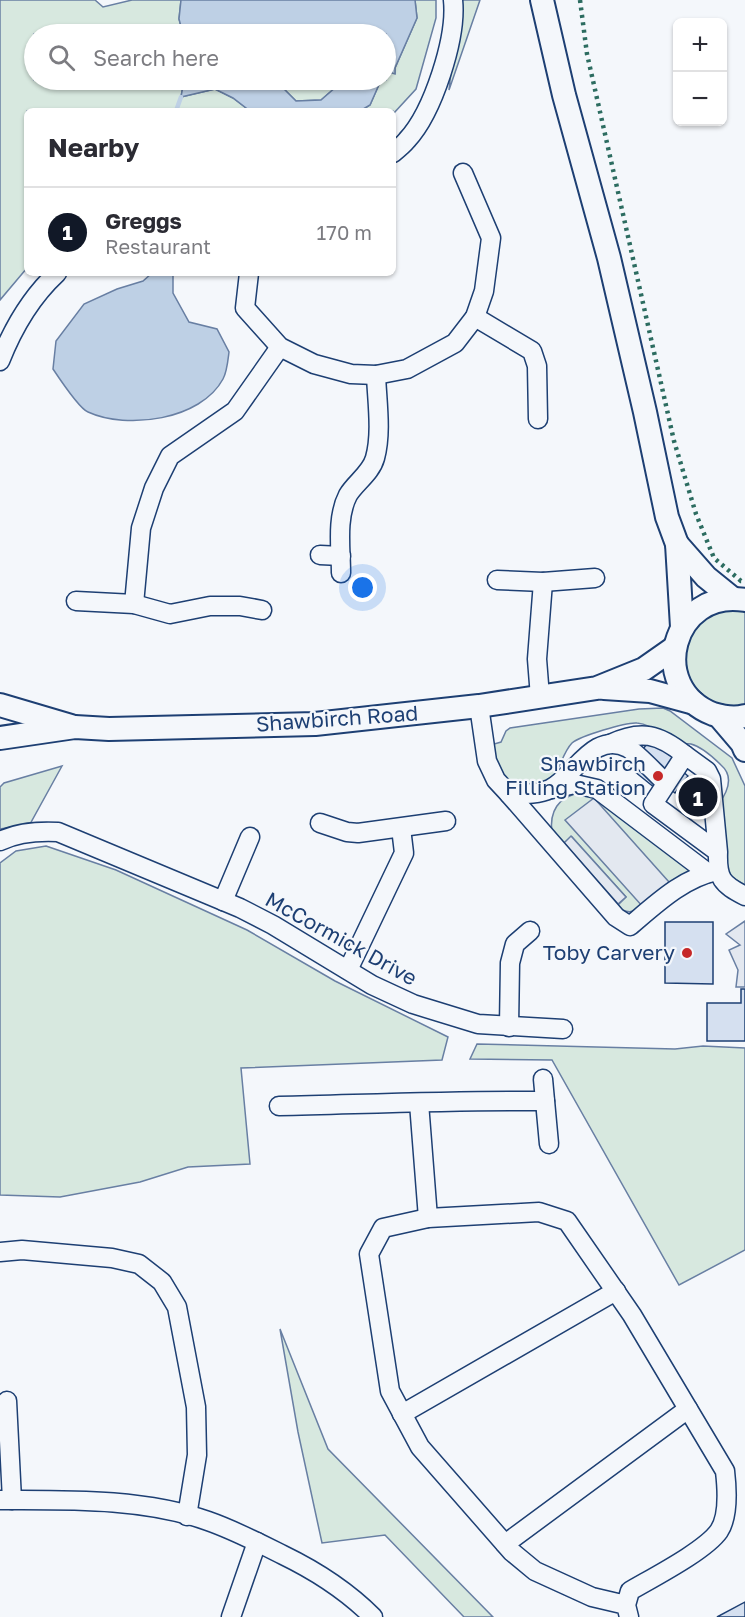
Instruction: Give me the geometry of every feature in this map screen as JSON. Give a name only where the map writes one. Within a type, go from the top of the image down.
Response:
[{"type":"main road","points":[[542,0],[564,95],[609,258],[667,516],[677,544],[682,627]]},
{"type":"main road","points":[[677,544],[706,577],[739,599]]},
{"type":"main road","points":[[694,703],[681,687],[675,671],[674,648],[682,627],[692,614],[705,605],[717,600],[739,599]]},
{"type":"main road","name":"Shawbirch Road","points":[[597,688],[644,669],[674,648]]},
{"type":"main road","name":"Shawbirch Road","points":[[0,738],[75,727],[109,729],[315,724],[479,706],[597,688],[650,691],[694,703],[705,711],[719,716]]},
{"type":"main road","name":"Shawbirch Road","points":[[0,705],[75,727]]},
{"type":"main road","points":[[719,716],[745,716]]},
{"type":"main road","points":[[719,716],[742,743],[745,750]]},
{"type":"street","points":[[396,150],[408,140],[428,106],[440,79],[448,44],[453,0]]},
{"type":"street","points":[[249,276],[245,308],[280,346],[314,364],[351,374],[376,375],[407,369],[454,343],[475,317],[484,291],[491,238],[463,173]]},
{"type":"street","points":[[0,362],[4,339],[42,286],[54,276]]},
{"type":"street","points":[[475,317],[532,351],[537,366],[538,419]]},
{"type":"street","points":[[134,604],[141,528],[154,488],[170,456],[236,411],[280,346]]},
{"type":"street","points":[[320,555],[341,565],[344,507],[349,494],[375,460],[378,437],[376,375]]},
{"type":"street","points":[[497,580],[543,582],[595,579]]},
{"type":"street","points":[[540,697],[537,659],[543,582]]},
{"type":"street","points":[[76,601],[134,604],[170,614],[210,606],[240,606],[262,610]]},
{"type":"street","points":[[479,706],[487,761],[496,780],[616,917],[630,926],[666,895],[713,872],[718,852],[711,779],[707,771],[661,739],[632,735],[591,751],[552,789]]},
{"type":"street","points":[[610,744],[627,748],[666,783]]},
{"type":"street","points":[[686,755],[652,804],[718,852]]},
{"type":"street","points":[[508,794],[536,793],[575,784],[597,789],[713,872],[726,886],[745,896]]},
{"type":"street","points":[[320,823],[347,832],[377,831],[446,821]]},
{"type":"street","points":[[348,970],[404,853],[401,828]]},
{"type":"street","name":"McCormick Drive","points":[[0,841],[21,833],[58,832],[273,925],[372,985],[413,1004],[478,1024],[563,1029]]},
{"type":"street","points":[[222,901],[250,837]]},
{"type":"street","points":[[509,1027],[510,963],[515,944],[530,931]]},
{"type":"street","points":[[543,1079],[549,1144]]},
{"type":"street","points":[[279,1106],[455,1100],[545,1101]]},
{"type":"street","points":[[419,1103],[428,1218]]},
{"type":"street","points":[[539,1212],[567,1221],[616,1291],[725,1471],[728,1498],[720,1530],[698,1550],[630,1591],[627,1611],[535,1571],[505,1544],[420,1448],[390,1391],[369,1254],[383,1228],[428,1218],[539,1212]]},
{"type":"street","points":[[0,1252],[22,1250],[112,1258],[139,1264],[162,1282],[177,1307],[196,1407],[197,1455],[186,1516]]},
{"type":"street","points":[[402,1414],[616,1291]]},
{"type":"street","points":[[7,1401],[6,1500],[104,1502],[162,1510],[207,1521],[257,1542],[315,1571],[359,1603],[373,1617]]},
{"type":"street","points":[[505,1544],[688,1409]]},
{"type":"street","points":[[231,1617],[257,1542]]},
{"type":"shaded area","points":[[0,0],[95,0],[103,7],[132,0],[181,0],[180,24],[24,24],[24,90],[182,90],[181,97],[217,90],[246,108],[24,108],[24,272],[0,300]]},
{"type":"shaded area","points":[[415,0],[436,0],[436,18],[416,89],[396,111],[396,108],[365,108],[370,105],[377,90],[396,90],[396,66],[417,18]]},
{"type":"shaded area","points":[[459,0],[480,0],[449,90]]},
{"type":"shaded area","points":[[285,90],[332,90],[321,100],[296,101]]},
{"type":"shaded area","points":[[720,610],[745,611],[745,705],[719,704],[708,699],[698,690],[686,669],[685,656],[693,629],[701,620]]},
{"type":"shaded area","points":[[663,708],[732,758],[745,786],[745,885],[730,876],[726,867],[718,805],[727,790],[728,775],[715,759],[695,745],[678,743],[642,724],[631,723],[614,727],[572,743],[550,782],[537,788],[526,788],[510,783],[499,771],[496,763],[494,744],[501,742],[510,728],[639,709]]},
{"type":"shaded area","points":[[62,766],[30,824],[0,829],[0,787],[4,783]]},
{"type":"shaded area","points":[[581,793],[590,794],[695,871],[662,889],[638,910],[624,911],[617,906],[626,897],[572,837],[564,843],[552,833],[552,818],[557,806],[566,798]]},
{"type":"shaded area","points":[[594,798],[669,882],[643,907],[565,820]]},
{"type":"shaded area","points":[[571,836],[626,897],[618,904],[564,843]]},
{"type":"shaded area","points":[[46,846],[116,870],[247,930],[335,981],[448,1037],[442,1060],[241,1068],[250,1164],[188,1167],[140,1182],[60,1197],[0,1195],[0,863],[16,851]]},
{"type":"shaded area","points":[[745,921],[745,987],[736,987],[738,970],[729,950],[740,945],[726,934]]},
{"type":"shaded area","points":[[477,1044],[675,1049],[703,1046],[745,1048],[745,1250],[679,1285],[552,1060],[470,1059]]},
{"type":"shaded area","points":[[280,1329],[328,1449],[493,1617],[464,1617],[385,1535],[322,1543],[298,1432]]},
{"type":"water","points":[[181,0],[415,0],[417,18],[396,66],[396,24],[180,24]]},
{"type":"water","points":[[182,90],[211,90],[181,97]]},
{"type":"water","points":[[217,90],[285,90],[296,101],[321,100],[332,90],[377,90],[370,105],[365,108],[246,108]]},
{"type":"water","points":[[149,276],[173,276],[173,293],[189,322],[217,329],[229,352],[223,379],[212,393],[198,404],[162,418],[122,420],[88,412],[75,399],[53,369],[56,341],[84,304],[117,289],[143,281]]},
{"type":"building","points":[[650,740],[677,761],[674,764],[688,776],[675,793],[660,781],[655,788],[629,767]]},
{"type":"building","points":[[665,922],[713,922],[713,984],[665,983]]},
{"type":"building","points":[[741,989],[745,989],[745,1041],[707,1041],[707,1003],[741,1003]]},
{"type":"building","points":[[745,1602],[745,1617],[717,1617]]},
{"type":"waterway","points":[[177,108],[181,97]]},
{"type":"hedge","points":[[580,0],[587,54],[674,441],[696,514],[714,558],[741,581],[745,581]]},
{"type":"place","name":"Shawbirch Filling Station","points":[[658,776]]},
{"type":"place","name":"Greggs","points":[[698,797]]},
{"type":"place","name":"Toby Carvery","points":[[687,953]]}]
